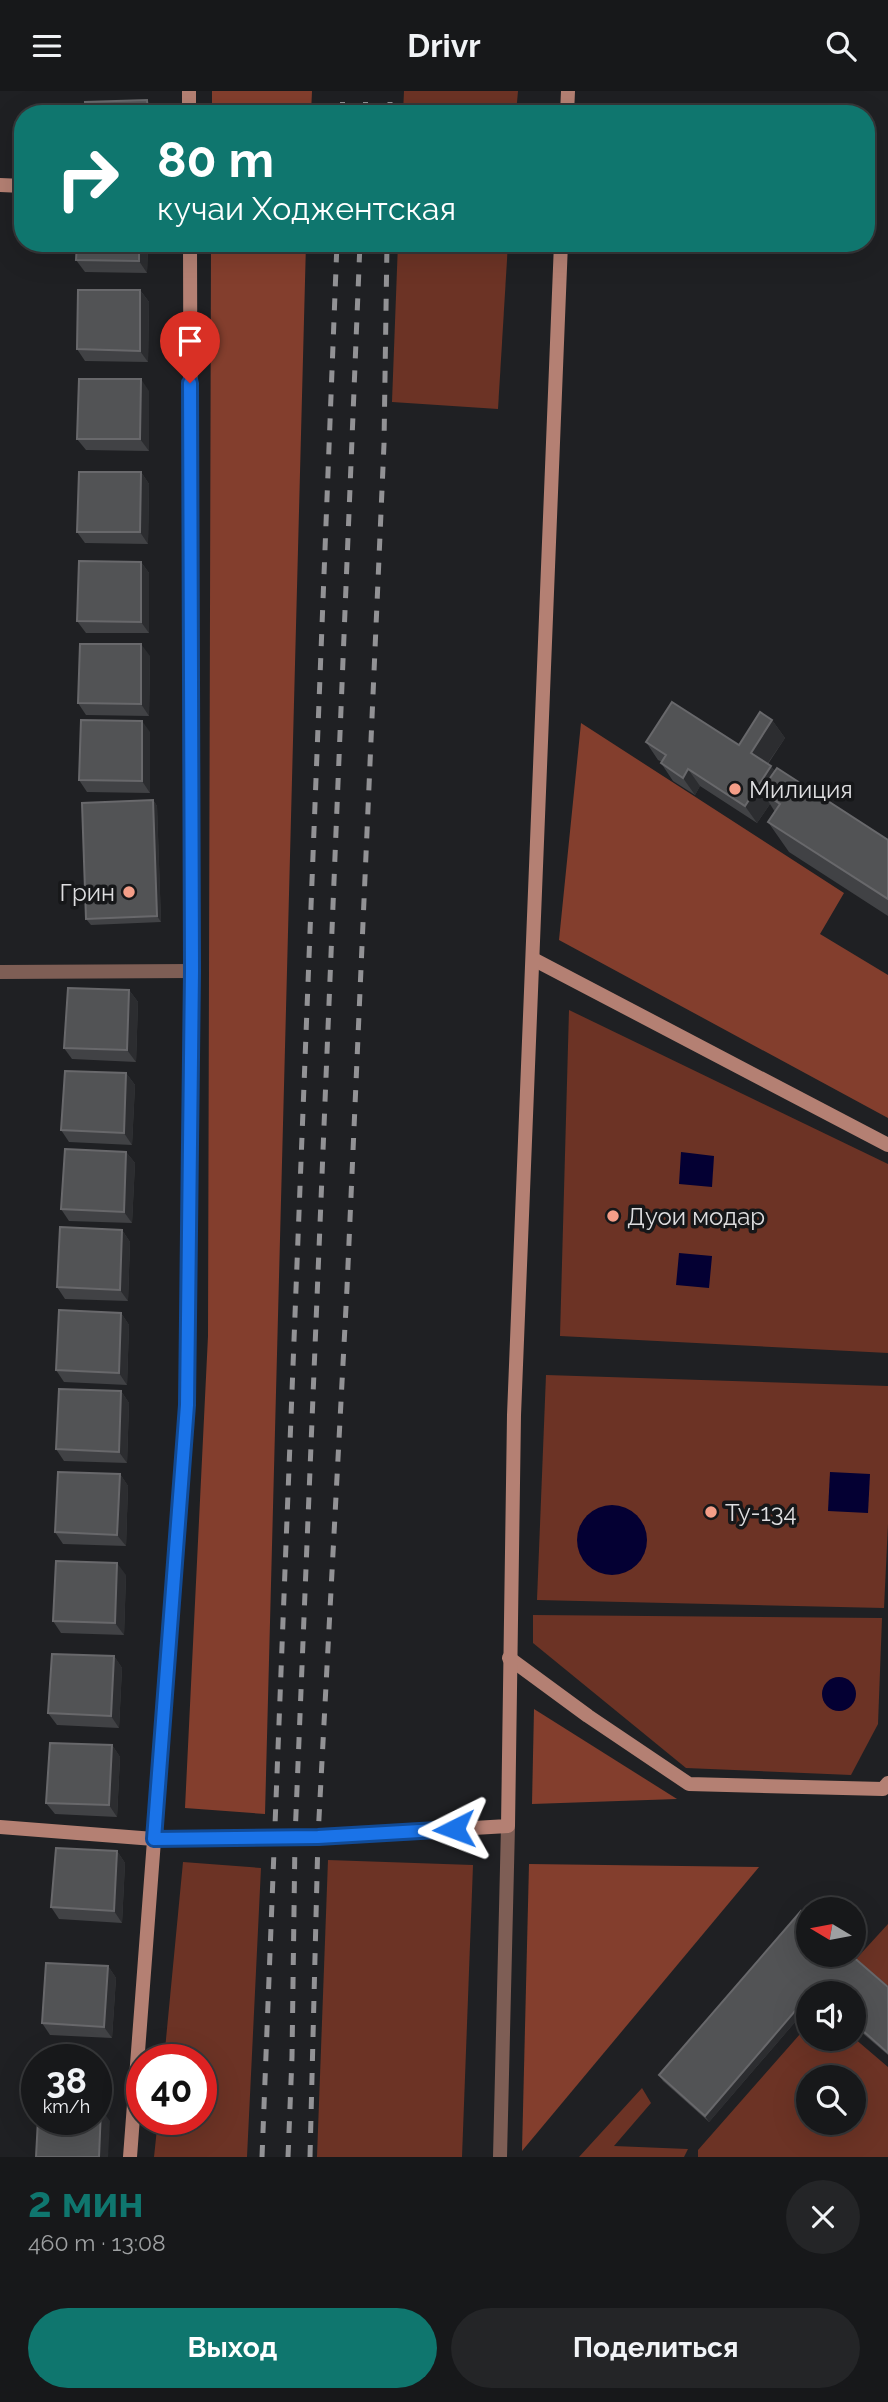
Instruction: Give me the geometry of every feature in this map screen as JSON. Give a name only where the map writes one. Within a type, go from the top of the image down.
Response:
[{"type":"street","points":[[130,2157],[187,1405],[192,971],[190,252]]},
{"type":"street","points":[[500,2157],[508,1826],[513,1415],[561,252]]},
{"type":"street","points":[[533,959],[888,1145]]},
{"type":"street","points":[[0,972],[192,971]]},
{"type":"street","points":[[509,1658],[588,1716],[689,1784],[883,1789],[888,1783]]},
{"type":"street","points":[[0,1827],[154,1839],[318,1837],[508,1826]]},
{"type":"shaded area","points":[[212,91],[312,91],[311,105],[212,105]]},
{"type":"shaded area","points":[[404,91],[518,91],[517,105],[403,105]]},
{"type":"shaded area","points":[[211,252],[306,252],[265,1814],[185,1808],[208,1336]]},
{"type":"shaded area","points":[[398,252],[507,252],[498,409],[392,402]]},
{"type":"shaded area","points":[[581,723],[844,893],[820,934],[888,975],[888,1118],[559,940]]},
{"type":"shaded area","points":[[569,1010],[888,1164],[888,1353],[560,1336]]},
{"type":"shaded area","points":[[681,1152],[714,1156],[712,1187],[679,1184]]},
{"type":"shaded area","points":[[679,1253],[712,1256],[709,1288],[676,1285]]},
{"type":"shaded area","points":[[546,1375],[888,1386],[888,1524],[884,1608],[537,1600]]},
{"type":"shaded area","points":[[830,1472],[870,1474],[868,1513],[828,1511]]},
{"type":"shaded area","points":[[612,1505],[637,1515],[647,1540],[637,1565],[612,1575],[587,1565],[577,1540],[587,1515]]},
{"type":"shaded area","points":[[533,1615],[882,1618],[878,1724],[851,1775],[686,1768],[533,1643]]},
{"type":"shaded area","points":[[839,1677],[851,1682],[856,1694],[851,1706],[839,1711],[827,1706],[822,1694],[827,1682]]},
{"type":"shaded area","points":[[534,1709],[677,1799],[532,1804]]},
{"type":"shaded area","points":[[328,1860],[473,1865],[462,2157],[317,2157]]},
{"type":"shaded area","points":[[183,1862],[261,1868],[247,2157],[154,2157],[156,2135],[217,2135],[217,2044],[166,2044]]},
{"type":"shaded area","points":[[529,1864],[759,1867],[522,2151]]},
{"type":"shaded area","points":[[888,1924],[888,1986],[865,1967],[866,1948]]},
{"type":"shaded area","points":[[796,2039],[796,2051],[866,2051],[866,2048],[888,2067],[888,2157],[698,2157],[698,2150]]},
{"type":"shaded area","points":[[642,2088],[651,2103],[614,2146],[688,2149],[684,2157],[579,2157]]},
{"type":"building","points":[[147,100],[147,105],[85,105],[85,102]]},
{"type":"building","points":[[76,252],[139,252],[139,261],[76,260]]},
{"type":"building","points":[[78,290],[140,290],[140,351],[77,349]]},
{"type":"building","points":[[79,379],[141,379],[140,439],[77,439]]},
{"type":"building","points":[[79,472],[141,472],[140,532],[77,532]]},
{"type":"building","points":[[79,561],[141,562],[141,622],[77,621]]},
{"type":"building","points":[[80,644],[141,644],[141,704],[78,703]]},
{"type":"building","points":[[672,702],[739,745],[760,712],[772,720],[751,753],[771,766],[745,806],[688,769],[683,778],[661,763],[666,755],[646,742]]},
{"type":"building","points":[[81,720],[142,721],[142,781],[79,780]]},
{"type":"building","points":[[777,768],[888,840],[888,899],[768,822],[780,804],[761,791]]},
{"type":"building","points":[[153,800],[157,916],[86,919],[82,803]]},
{"type":"building","points":[[68,988],[129,990],[127,1050],[64,1048]]},
{"type":"building","points":[[65,1071],[126,1073],[124,1133],[61,1130]]},
{"type":"building","points":[[65,1149],[126,1152],[124,1212],[61,1209]]},
{"type":"building","points":[[60,1227],[122,1230],[120,1290],[57,1287]]},
{"type":"building","points":[[59,1310],[121,1313],[119,1373],[56,1370]]},
{"type":"building","points":[[59,1389],[121,1391],[119,1452],[56,1449]]},
{"type":"building","points":[[58,1472],[120,1474],[117,1535],[55,1532]]},
{"type":"building","points":[[56,1561],[117,1563],[115,1623],[53,1621]]},
{"type":"building","points":[[52,1654],[114,1656],[111,1716],[48,1713]]},
{"type":"building","points":[[50,1743],[112,1745],[109,1805],[46,1803]]},
{"type":"building","points":[[56,1848],[117,1851],[114,1911],[51,1907]]},
{"type":"building","points":[[796,1917],[796,1967],[865,1967],[888,1987],[888,2053],[866,2034],[866,1981],[796,1981],[796,2010],[705,2116],[659,2075]]},
{"type":"building","points":[[46,1963],[108,1966],[104,2027],[42,2023]]},
{"type":"building","points":[[37,2135],[100,2135],[99,2157],[36,2157]]},
{"type":"railway","points":[[342,105],[343,91]]},
{"type":"railway","points":[[365,105],[366,91]]},
{"type":"railway","points":[[390,91],[390,105]]},
{"type":"railway","points":[[262,2157],[337,252]]},
{"type":"railway","points":[[288,2157],[295,1838],[360,252]]},
{"type":"railway","points":[[310,2157],[318,1837],[347,1288],[384,444],[387,252]]},
{"type":"place","name":"Милиция","points":[[735,789]]},
{"type":"place","name":"Грин","points":[[129,892]]},
{"type":"place","name":"Дуои модар","points":[[613,1216]]},
{"type":"place","name":"Ту-134","points":[[711,1512]]},
{"type":"route","points":[[190,383],[192,971],[187,1405],[154,1839],[318,1837],[454,1829]]}]
